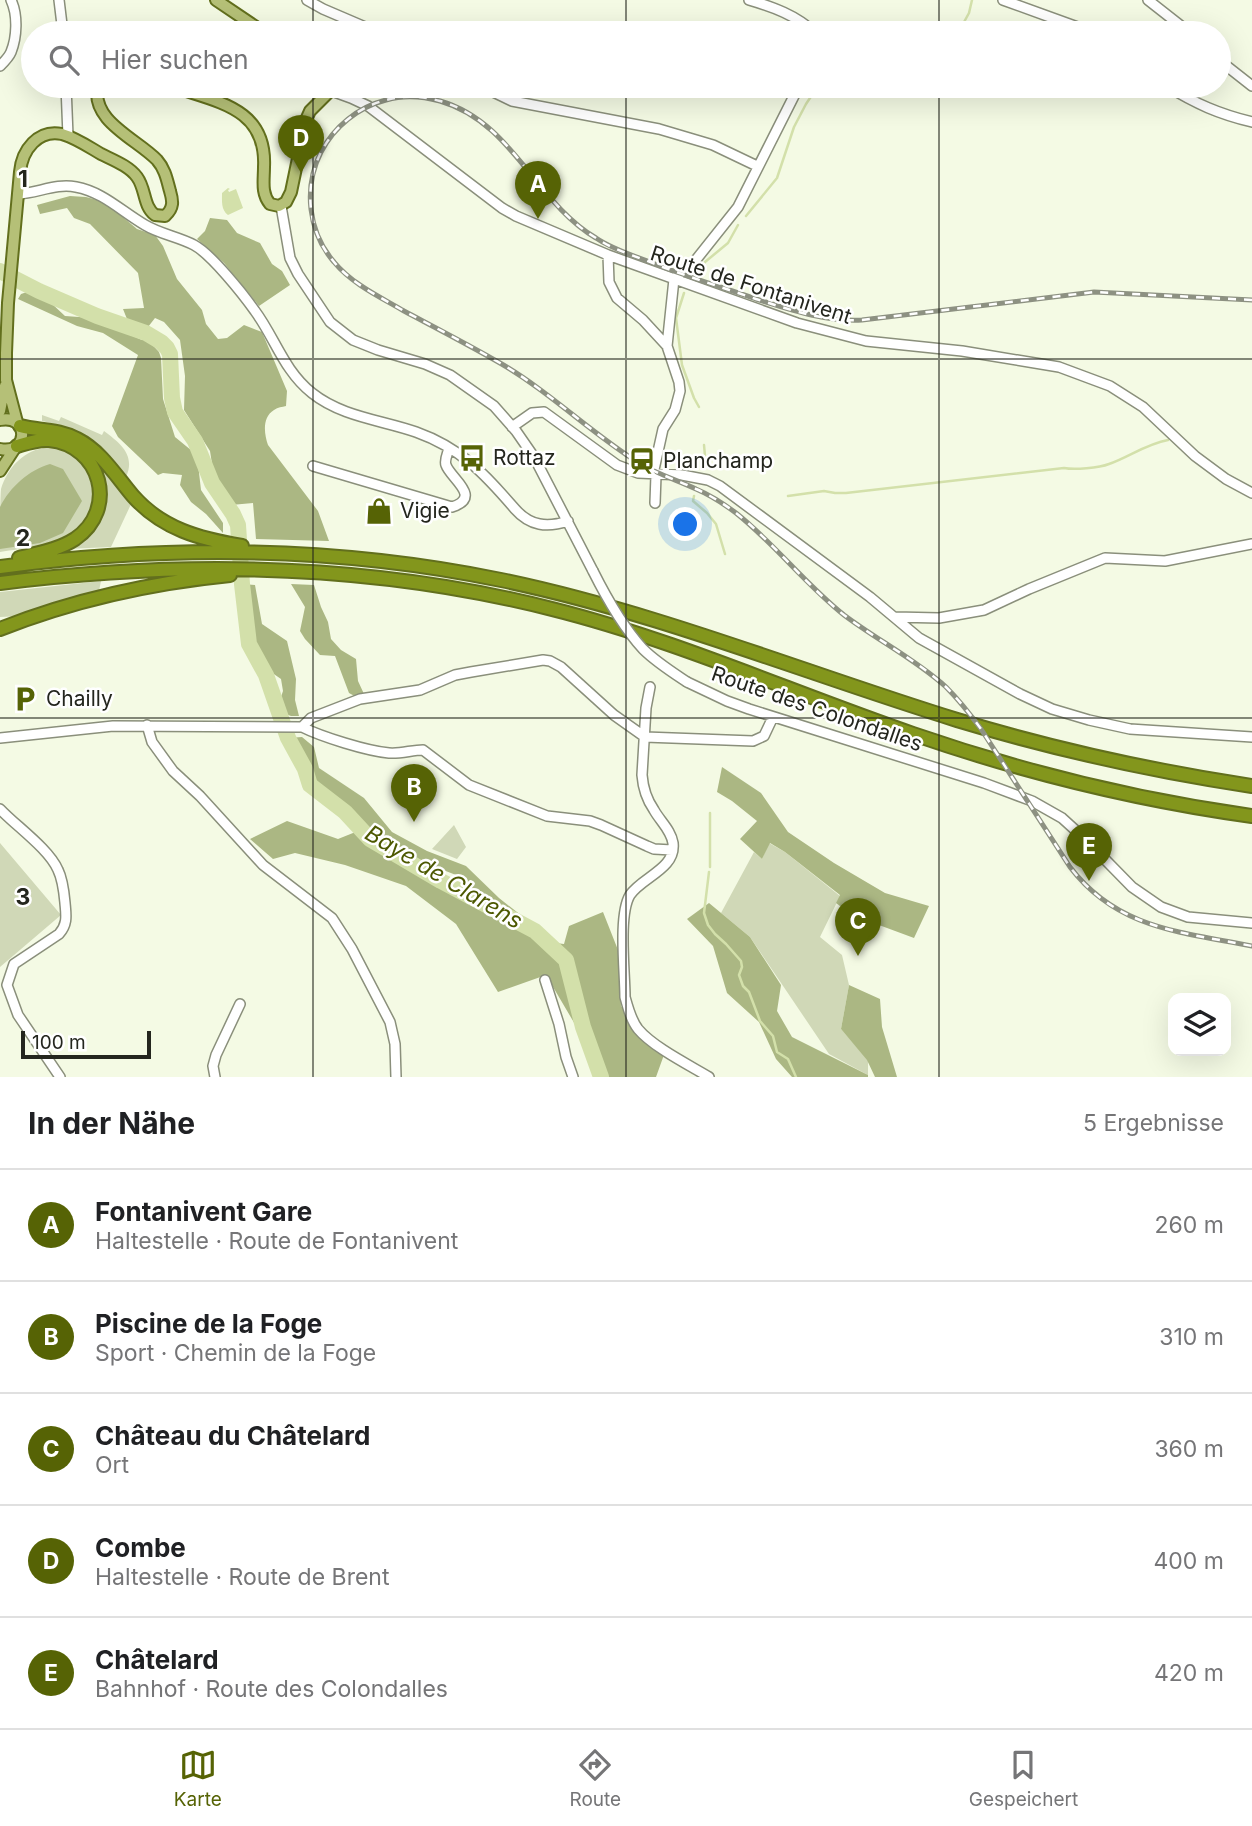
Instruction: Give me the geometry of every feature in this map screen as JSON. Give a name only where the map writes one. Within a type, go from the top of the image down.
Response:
[{"type":"highway","points":[[18,424],[55,431],[78,439],[101,457],[146,509],[166,524],[217,542],[291,554]]},
{"type":"highway","points":[[0,564],[52,550],[75,539],[93,521],[100,500],[99,482],[94,469],[87,459],[71,447],[61,442],[45,440],[16,447]]},
{"type":"highway","points":[[0,564],[209,552],[291,554],[425,567],[499,580],[659,622],[960,721],[1043,744],[1158,770],[1252,786]]},
{"type":"highway","points":[[0,583],[99,573],[197,568],[286,570],[331,572],[426,583],[498,596],[654,639],[960,750],[1096,787],[1252,816]]},
{"type":"highway","points":[[0,629],[100,596],[168,582],[286,570]]},
{"type":"main road","points":[[216,0],[247,21]]},
{"type":"main road","points":[[0,411],[6,380],[5,295],[12,262],[21,163],[30,145],[43,135],[54,133],[68,136],[131,171],[140,182],[147,205],[155,215],[162,217],[169,213],[173,204],[162,167],[155,158],[114,125],[103,113],[98,98]]},
{"type":"main road","points":[[205,98],[228,106],[253,124],[264,149],[265,196],[276,206],[286,202],[291,192],[308,115],[321,98]]},
{"type":"main road","points":[[0,471],[22,439],[6,380]]},
{"type":"main road","points":[[0,420],[7,418],[18,424]]},
{"type":"main road","points":[[0,449],[9,450],[16,447]]},
{"type":"street","points":[[0,66],[11,52],[15,29],[15,12],[11,0]]},
{"type":"street","points":[[59,0],[62,21]]},
{"type":"street","points":[[307,0],[351,21]]},
{"type":"street","points":[[748,0],[800,21]]},
{"type":"street","points":[[1003,0],[1061,21]]},
{"type":"street","points":[[1148,0],[1175,21]]},
{"type":"street","points":[[1231,69],[1252,86]]},
{"type":"street","points":[[66,98],[68,136]]},
{"type":"street","name":"Route de Fontanivent","points":[[353,98],[368,106],[516,216],[608,255],[797,323],[866,341],[962,351],[1059,367],[1085,376],[1110,386],[1143,407],[1195,456],[1226,479],[1252,493]]},
{"type":"street","points":[[506,98],[659,129],[713,145],[757,166]]},
{"type":"street","points":[[667,346],[674,279],[695,261],[732,216],[793,98]]},
{"type":"street","points":[[1186,98],[1204,107],[1252,122]]},
{"type":"street","points":[[18,194],[62,186],[77,187],[111,201],[146,226],[196,246],[207,254],[245,298],[264,323],[288,368],[313,394],[353,414],[415,432],[449,448],[487,476],[528,522],[543,526],[568,521]]},
{"type":"street","name":"Route des Colondalles","points":[[281,206],[290,258],[330,322],[353,340],[450,375],[494,406],[512,426],[534,457],[612,606],[632,636],[654,659],[687,682],[727,701],[1032,800],[1062,818],[1132,887],[1161,907],[1188,917],[1252,923]]},
{"type":"street","points":[[608,255],[610,282],[617,299],[643,320],[667,346],[679,382],[680,391],[675,410],[663,429],[654,475],[655,503]]},
{"type":"street","points":[[512,426],[532,413],[544,412],[617,465],[638,473],[686,476],[708,480],[720,486],[870,597],[919,638],[1052,709],[1130,729],[1252,737]]},
{"type":"street","points":[[313,466],[453,507],[463,501],[465,494],[445,465],[449,448]]},
{"type":"street","points":[[895,617],[939,618],[984,610],[1105,558],[1165,561],[1252,544]]},
{"type":"street","points":[[298,727],[311,718],[360,699],[420,690],[471,671],[550,661],[561,667],[624,724],[645,737],[753,741],[764,736],[773,717]]},
{"type":"street","points":[[650,687],[646,708],[643,784],[653,810],[673,842],[666,863],[636,888],[627,903],[624,924],[625,997],[638,1029],[667,1052],[709,1077]]},
{"type":"street","points":[[147,725],[152,742],[173,771],[200,796],[263,866],[332,918],[352,948],[390,1022],[395,1044],[396,1077]]},
{"type":"street","points":[[0,738],[101,726],[298,727],[377,751],[400,753],[423,750],[469,785],[532,811],[547,816],[590,821],[654,849],[672,850]]},
{"type":"street","points":[[0,809],[58,869],[64,890],[65,925],[59,934],[13,964],[7,985],[18,1015],[60,1077]]},
{"type":"street","points":[[545,980],[573,1077]]},
{"type":"street","points":[[215,1077],[213,1066],[216,1055],[240,1004]]},
{"type":"shaded area","points":[[228,188],[229,192],[236,189],[243,208],[228,215],[223,208],[222,193]]},
{"type":"shaded area","points":[[70,196],[105,202],[137,229],[155,235],[163,246],[177,279],[202,310],[206,324],[218,339],[227,338],[244,325],[262,332],[287,391],[286,406],[274,410],[267,417],[265,431],[268,445],[318,511],[329,541],[256,539],[253,503],[231,505],[213,470],[210,451],[184,410],[185,376],[180,340],[164,322],[155,318],[148,327],[127,319],[123,309],[144,308],[138,273],[90,224],[74,218],[67,208],[40,214],[37,205]]},
{"type":"shaded area","points":[[210,218],[227,220],[237,233],[260,243],[272,264],[282,271],[290,285],[259,306],[224,263],[197,239],[205,231]]},
{"type":"shaded area","points":[[30,291],[50,302],[65,316],[93,318],[113,324],[124,332],[148,340],[159,352],[163,399],[175,437],[197,455],[201,490],[223,523],[223,533],[191,502],[180,485],[182,475],[158,475],[118,437],[112,426],[138,355],[103,333],[77,326],[18,299],[21,294]]},
{"type":"shaded area","points":[[42,415],[59,421],[61,417],[102,435],[104,431],[121,445],[128,456],[129,469],[126,477],[108,455],[90,440],[69,429],[42,421]]},
{"type":"shaded area","points":[[43,445],[74,456],[85,467],[92,479],[95,493],[93,507],[86,521],[65,538],[38,546],[0,552],[1,489],[11,468],[22,457],[43,448]]},
{"type":"shaded area","points":[[88,454],[132,502],[111,547],[66,549],[103,510]]},
{"type":"shaded area","points":[[50,464],[63,469],[82,501],[63,533],[40,543],[0,549],[0,507],[4,500],[28,475]]},
{"type":"shaded area","points":[[101,581],[99,591],[46,605],[22,616],[0,617],[0,592]]},
{"type":"shaded area","points":[[242,584],[255,585],[262,624],[287,641],[296,679],[295,700],[299,716],[283,713],[279,703],[283,691],[281,679],[268,670],[249,644]]},
{"type":"shaded area","points":[[291,584],[314,585],[328,622],[331,639],[341,650],[356,659],[358,681],[364,694],[360,699],[349,693],[335,656],[320,655],[300,631],[305,607]]},
{"type":"shaded area","points":[[302,737],[314,747],[319,768],[364,798],[392,832],[427,851],[466,866],[527,920],[490,903],[456,875],[420,861],[429,871],[477,907],[539,941],[564,944],[569,926],[603,912],[618,950],[621,1006],[646,1038],[665,1052],[656,1077],[606,1077],[546,975],[498,992],[456,924],[406,886],[345,865],[295,853],[273,859],[250,839],[287,821],[338,839],[358,831],[373,836],[368,826],[310,785],[305,769],[288,738]]},
{"type":"shaded area","points":[[722,767],[761,793],[788,832],[834,863],[885,893],[929,906],[914,938],[852,915],[836,903],[840,895],[770,843],[762,859],[740,839],[757,821],[717,792]]},
{"type":"shaded area","points":[[454,825],[466,847],[457,859],[432,849]]},
{"type":"shaded area","points":[[0,843],[61,915],[0,967]]},
{"type":"shaded area","points":[[769,843],[785,852],[840,896],[820,937],[842,955],[849,985],[841,1029],[868,1060],[868,1075],[829,1054],[750,937],[721,913],[754,852],[762,859]]},
{"type":"shaded area","points":[[709,903],[750,937],[781,985],[777,1011],[792,1037],[868,1077],[792,1077],[776,1059],[759,1022],[727,993],[713,946],[687,919]]},
{"type":"shaded area","points":[[849,985],[880,999],[882,1027],[897,1077],[875,1077],[867,1060],[841,1029]]},
{"type":"waterway","points":[[965,21],[972,0]]},
{"type":"waterway","points":[[746,216],[777,178],[794,127],[810,98]]},
{"type":"waterway","points":[[697,276],[705,262],[728,243],[738,225]]},
{"type":"waterway","name":"Baye de Clarens","points":[[0,271],[97,316],[146,333],[167,348],[170,354],[175,412],[195,441],[212,483],[238,525],[249,644],[266,675],[288,738],[305,769],[310,785],[345,812],[370,839],[441,881],[535,931],[566,960],[583,1027],[601,1077]]},
{"type":"waterway","points":[[684,293],[676,318],[682,365],[699,407]]},
{"type":"waterway","points":[[788,496],[824,491],[846,493],[1064,468],[1093,468],[1168,440]]},
{"type":"waterway","points":[[704,445],[705,456]]},
{"type":"waterway","points":[[694,496],[693,501],[716,524],[725,554]]},
{"type":"waterway","points":[[710,813],[710,867]]},
{"type":"waterway","points":[[709,872],[704,913],[708,925],[741,961],[739,975],[743,986],[749,992],[760,1021],[773,1036],[777,1052],[788,1059],[796,1077]]},
{"type":"railway","points":[[392,98],[366,108],[340,126],[326,143],[315,166],[310,195],[314,224],[325,250],[341,270],[376,295],[518,374],[639,463],[701,491],[736,513],[844,615],[922,667],[946,687],[981,729],[1070,867],[1088,888],[1108,904],[1152,925],[1252,946]]},
{"type":"railway","points":[[426,98],[465,111],[487,126],[556,204],[575,223],[603,243],[684,275],[808,314],[862,320],[1094,292],[1252,300]]},
{"type":"place","name":"Combe","points":[[301,173]]},
{"type":"place","name":"Fontanivent Gare","points":[[538,219]]},
{"type":"place","name":"Rottaz","points":[[472,458]]},
{"type":"place","name":"Planchamp","points":[[642,461]]},
{"type":"place","name":"Vigie","points":[[379,511]]},
{"type":"place","name":"Chailly","points":[[25,699]]},
{"type":"place","name":"Piscine de la Foge","points":[[414,822]]},
{"type":"place","name":"Châtelard","points":[[1089,881]]},
{"type":"place","name":"Château du Châtelard","points":[[858,956]]}]
